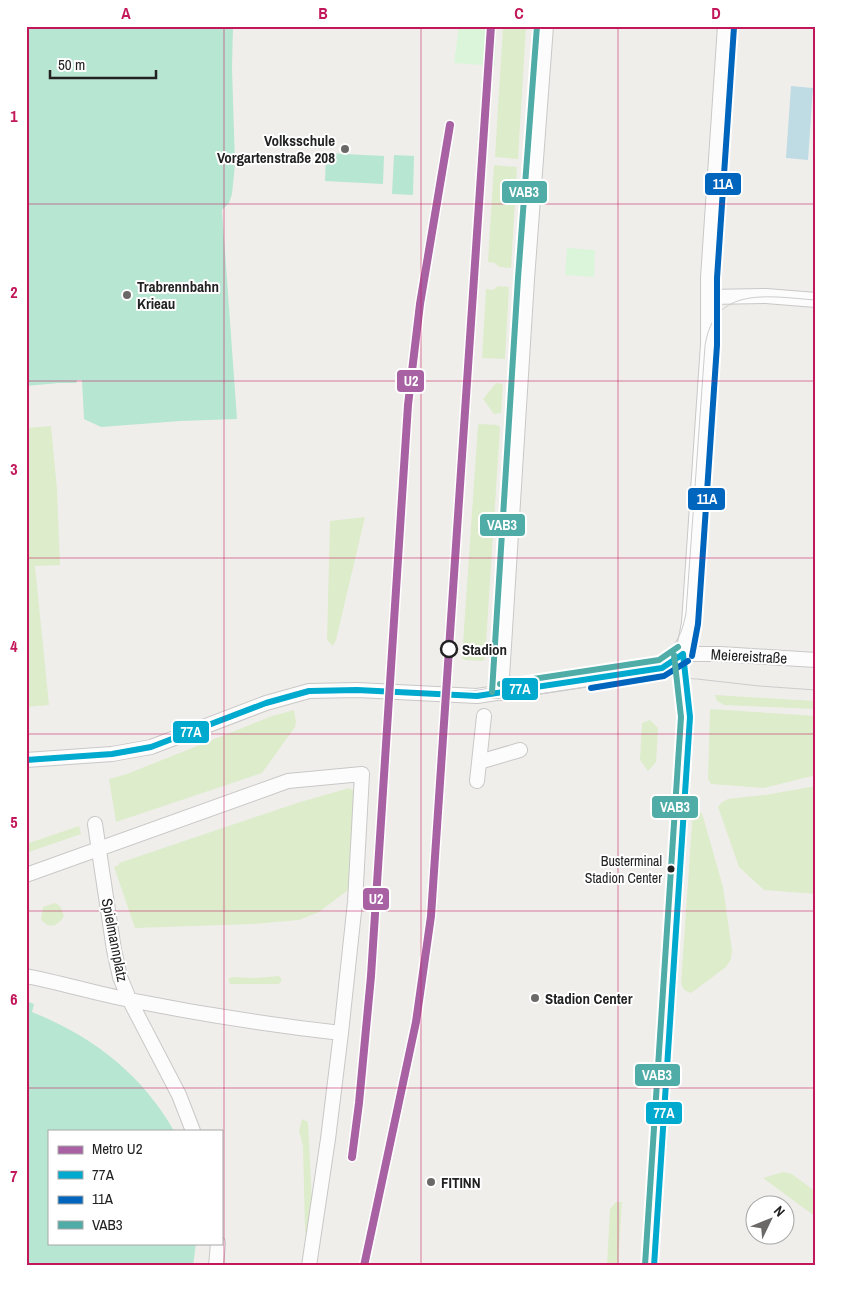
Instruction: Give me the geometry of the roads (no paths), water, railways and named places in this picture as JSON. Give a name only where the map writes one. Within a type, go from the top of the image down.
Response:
[{"type":"street","points":[[500,693],[546,26]]},
{"type":"street","points":[[26,760],[112,754],[151,747],[266,703],[308,691],[357,690],[477,696],[662,668],[683,654],[689,624],[708,344],[708,278],[725,26]]},
{"type":"street","points":[[708,297],[761,296],[816,300]]},
{"type":"street","name":"Meiereistraße","points":[[683,654],[720,654],[816,660]]},
{"type":"street","points":[[477,781],[484,716]]},
{"type":"street","points":[[479,762],[520,750]]},
{"type":"street","points":[[26,875],[288,781],[362,774],[355,902],[341,1032],[309,1266]]},
{"type":"street","name":"Spielmannplatz","points":[[95,824],[114,950],[120,977],[129,999],[179,1095],[193,1130]]},
{"type":"street","points":[[26,976],[129,999],[280,1026],[341,1032]]},
{"type":"street","points":[[216,1266],[218,1244]]},
{"type":"water","points":[[791,86],[813,88],[808,160],[786,158]]},
{"type":"tram line","points":[[26,757],[107,752],[137,747],[164,740],[275,697],[317,687],[344,686],[472,691],[640,664],[659,657],[672,647],[677,640],[686,613],[705,346],[710,326],[720,312],[732,303],[747,299],[781,297],[816,300]]},
{"type":"tram line","points":[[443,698],[513,698],[662,677],[816,690]]},
{"type":"metro line","name":"U2","points":[[364,1266],[416,1022],[431,916],[491,26]]},
{"type":"metro line","name":"U2","points":[[352,1157],[371,976],[408,405],[420,304],[450,125]]},
{"type":"place","name":"Volksschule Vorgartenstraße 208","points":[[345,149]]},
{"type":"place","name":"Trabrennbahn Krieau","points":[[127,295]]},
{"type":"place","name":"Stadion","points":[[449,649]]},
{"type":"place","name":"Busterminal Stadion Center","points":[[671,869]]},
{"type":"place","name":"Stadion Center","points":[[535,998]]},
{"type":"place","name":"FITINN","points":[[431,1182]]}]
